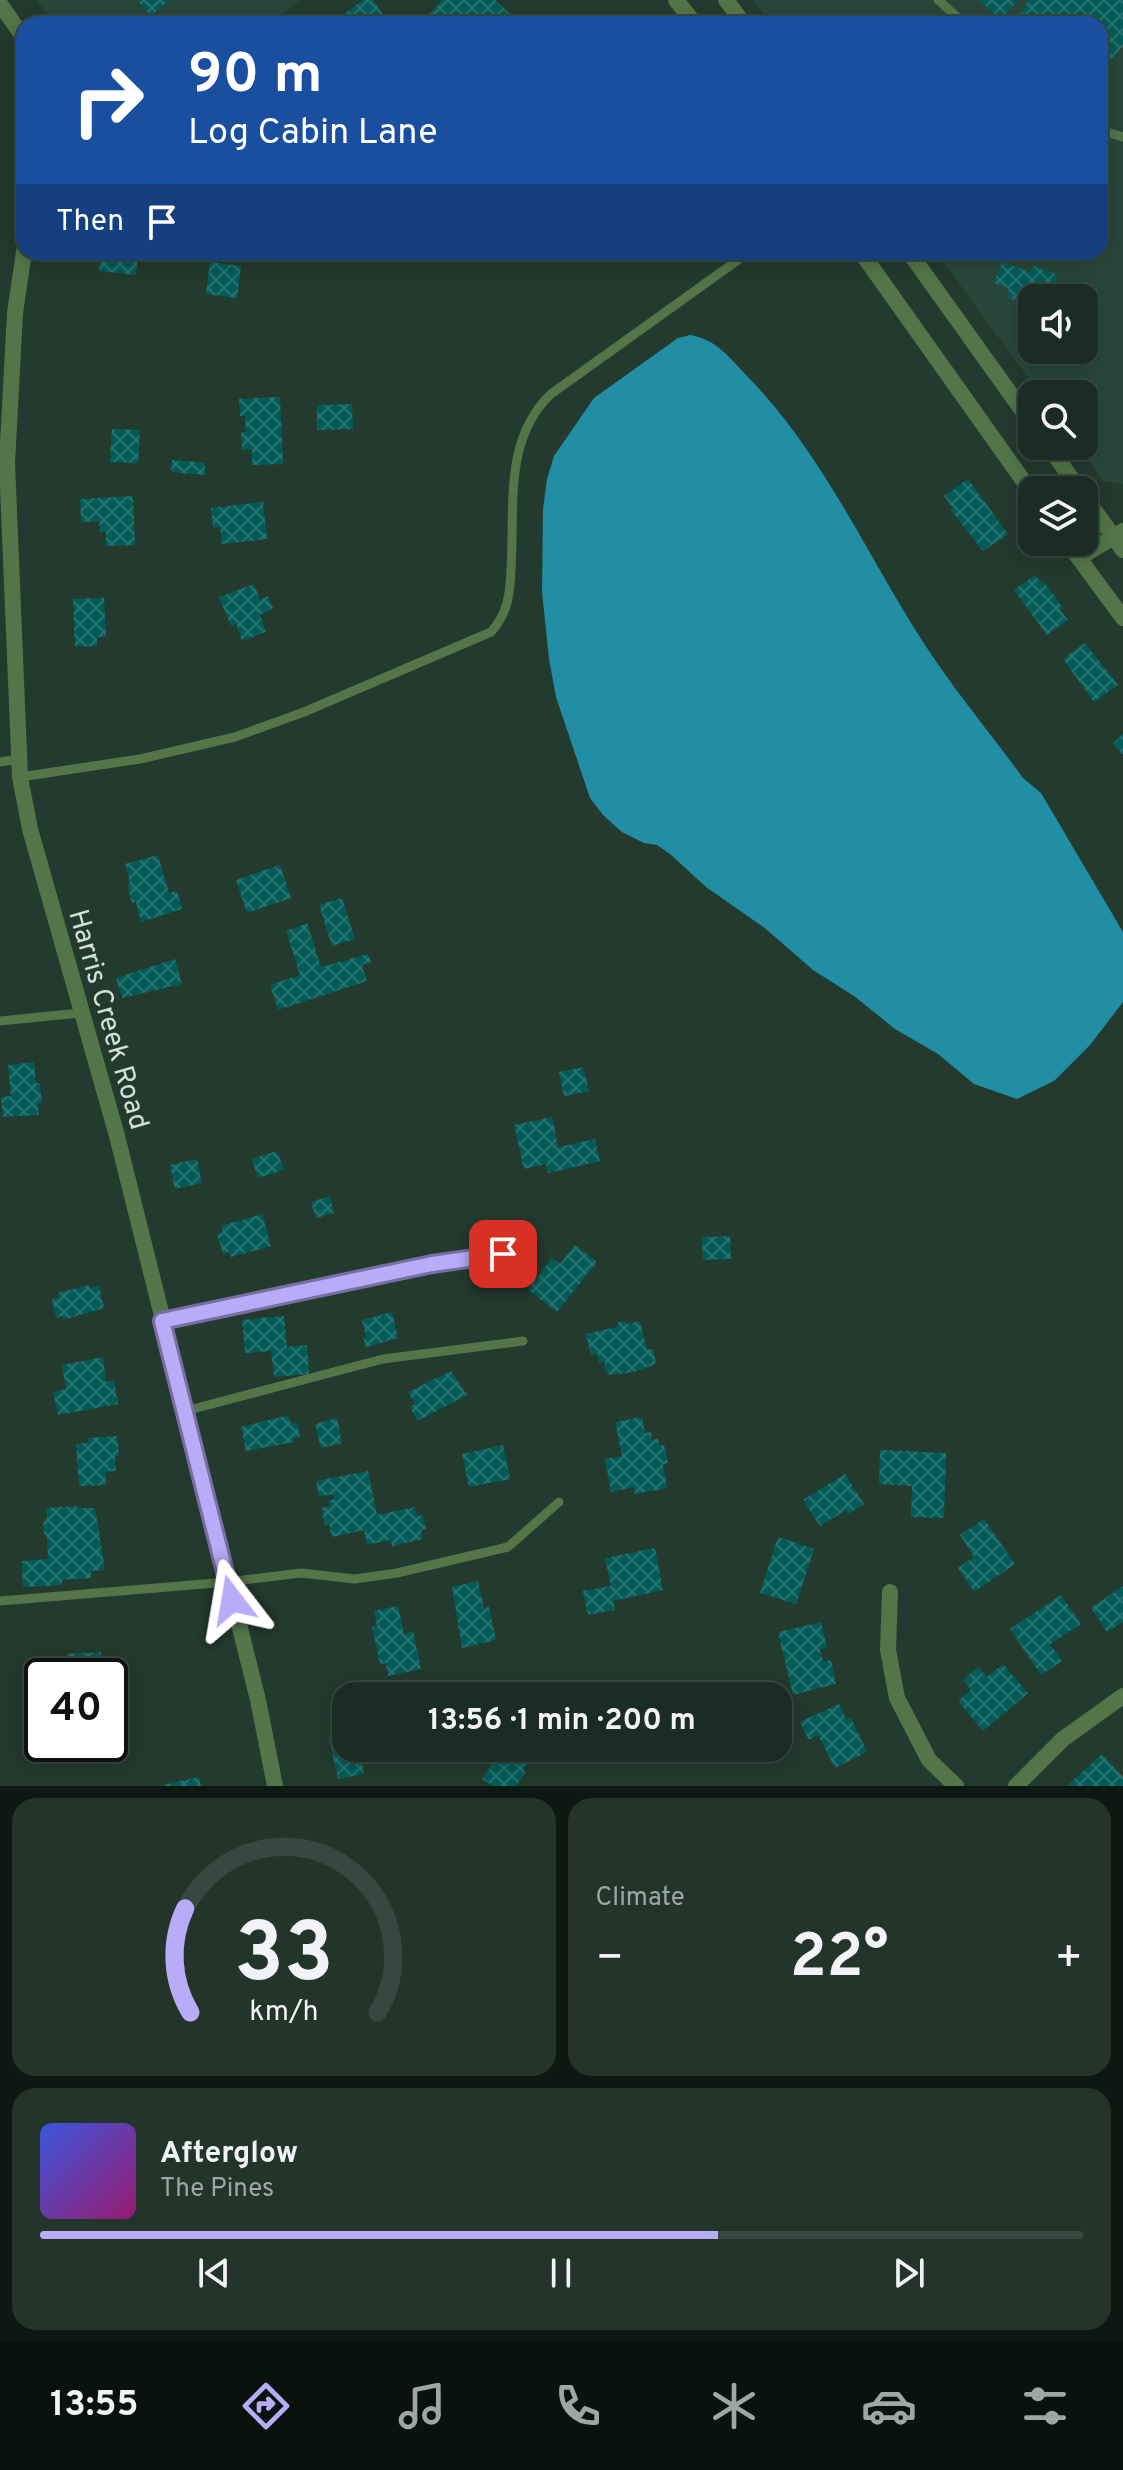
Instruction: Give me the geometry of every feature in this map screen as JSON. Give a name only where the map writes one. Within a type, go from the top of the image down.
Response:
[{"type":"street","points":[[676,0],[689,16]]},
{"type":"street","points":[[0,4],[16,27]]},
{"type":"street","name":"Harris Creek Road","points":[[23,260],[15,313],[7,463],[19,768],[30,829],[117,1136],[258,1700],[275,1786]]},
{"type":"street","points":[[867,260],[1020,476]]},
{"type":"street","points":[[915,260],[1018,404]]},
{"type":"street","points":[[1098,513],[1120,539],[1079,558],[1123,618]]},
{"type":"street","points":[[890,1592],[888,1650],[897,1698],[929,1760],[956,1786]]},
{"type":"street","points":[[1016,1786],[1063,1739],[1123,1696]]},
{"type":"lane","points":[[938,0],[956,16]]},
{"type":"lane","points":[[0,762],[19,768],[140,759],[235,737],[304,712],[491,632],[507,609],[515,469],[521,439],[531,416],[551,394],[738,260]]},
{"type":"lane","points":[[0,1021],[80,1013]]},
{"type":"lane","points":[[162,1321],[432,1264],[503,1254]]},
{"type":"lane","points":[[185,1411],[383,1359],[523,1341]]},
{"type":"lane","points":[[0,1601],[301,1573],[355,1579],[397,1573],[508,1547],[559,1502]]},
{"type":"shaded area","points":[[37,0],[300,0],[280,16],[48,16]]},
{"type":"shaded area","points":[[753,0],[1123,0],[1123,484],[1103,481],[1088,460],[1098,460],[1098,380],[1030,380],[1018,364],[1098,364],[1098,284],[1018,284],[1018,364],[942,260],[1108,260],[1108,16],[764,16]]},
{"type":"water","points":[[690,335],[707,340],[728,356],[799,439],[843,506],[925,645],[1023,778],[1041,793],[1123,932],[1123,1002],[1090,1045],[1054,1081],[1017,1099],[974,1084],[938,1054],[895,1029],[854,996],[813,970],[766,929],[706,887],[670,854],[657,845],[644,843],[622,832],[590,798],[556,697],[549,659],[542,592],[543,509],[547,479],[554,456],[594,398],[678,338]]},
{"type":"building","points":[[138,0],[170,0],[150,16]]},
{"type":"building","points":[[363,0],[373,0],[384,16],[341,16]]},
{"type":"building","points":[[442,0],[495,0],[512,16],[427,16]]},
{"type":"building","points":[[979,0],[1018,0],[1004,16],[998,16]]},
{"type":"building","points":[[1029,0],[1123,0],[1123,46],[1108,63],[1108,16],[1019,16]]},
{"type":"building","points":[[100,260],[137,260],[136,275],[99,271]]},
{"type":"building","points":[[210,262],[241,266],[237,298],[206,294]]},
{"type":"building","points":[[1002,262],[1030,272],[1033,266],[1058,275],[1054,284],[1018,284],[1018,301],[1006,297],[1009,288],[994,283]]},
{"type":"building","points":[[280,397],[283,464],[252,465],[252,449],[242,450],[241,432],[246,432],[245,416],[240,416],[239,399]]},
{"type":"building","points":[[352,404],[353,429],[317,430],[317,405]]},
{"type":"building","points":[[112,429],[140,430],[138,463],[110,462]]},
{"type":"building","points":[[172,460],[205,463],[205,475],[171,472]]},
{"type":"building","points":[[968,479],[1008,534],[983,551],[944,496]]},
{"type":"building","points":[[133,496],[135,545],[106,546],[106,532],[100,532],[99,521],[81,522],[80,499]]},
{"type":"building","points":[[263,502],[267,539],[222,544],[220,527],[213,528],[211,508]]},
{"type":"building","points":[[1035,575],[1042,584],[1044,582],[1068,620],[1047,635],[1014,590]]},
{"type":"building","points":[[254,584],[260,600],[268,596],[273,608],[260,615],[266,632],[242,641],[236,624],[231,626],[219,597]]},
{"type":"building","points":[[104,598],[106,637],[97,637],[97,646],[75,647],[73,599]]},
{"type":"building","points":[[1085,643],[1118,685],[1094,702],[1063,659]]},
{"type":"building","points":[[1123,734],[1123,755],[1113,743]]},
{"type":"building","points":[[158,855],[169,893],[177,891],[182,909],[141,922],[136,902],[132,903],[125,864]]},
{"type":"building","points":[[280,865],[291,898],[247,913],[236,880]]},
{"type":"building","points":[[342,898],[355,939],[332,946],[319,905]]},
{"type":"building","points":[[307,923],[321,967],[368,954],[371,962],[362,965],[367,981],[278,1010],[270,985],[300,975],[286,931]]},
{"type":"building","points":[[175,959],[182,984],[122,998],[116,978]]},
{"type":"building","points":[[34,1062],[42,1103],[38,1104],[39,1115],[3,1117],[1,1097],[11,1096],[8,1065]]},
{"type":"building","points":[[583,1067],[589,1091],[564,1096],[559,1072]]},
{"type":"building","points":[[552,1117],[558,1147],[595,1139],[600,1161],[548,1173],[546,1164],[524,1169],[514,1125]]},
{"type":"building","points":[[277,1151],[284,1170],[258,1178],[252,1159]]},
{"type":"building","points":[[197,1159],[202,1183],[175,1189],[170,1165]]},
{"type":"building","points":[[330,1196],[334,1213],[316,1218],[311,1202]]},
{"type":"building","points":[[262,1214],[271,1246],[231,1257],[230,1252],[223,1254],[217,1234],[223,1232],[221,1226]]},
{"type":"building","points":[[730,1236],[731,1259],[703,1260],[702,1237]]},
{"type":"building","points":[[575,1245],[597,1262],[557,1312],[528,1290],[552,1258],[560,1264]]},
{"type":"building","points":[[89,1285],[89,1288],[99,1286],[104,1308],[63,1320],[63,1316],[56,1318],[52,1299],[59,1297],[58,1293]]},
{"type":"building","points":[[392,1312],[398,1338],[366,1347],[362,1320]]},
{"type":"building","points":[[284,1316],[287,1347],[307,1345],[309,1374],[274,1377],[271,1351],[245,1353],[242,1320]]},
{"type":"building","points":[[640,1321],[647,1350],[653,1349],[656,1364],[634,1372],[609,1375],[604,1369],[605,1362],[599,1363],[597,1353],[591,1355],[586,1334],[616,1327],[618,1322],[628,1324]]},
{"type":"building","points":[[103,1357],[106,1382],[114,1380],[118,1404],[58,1415],[53,1392],[66,1389],[62,1365]]},
{"type":"building","points":[[451,1371],[467,1395],[417,1421],[410,1407],[415,1404],[408,1392]]},
{"type":"building","points":[[289,1415],[291,1424],[297,1422],[300,1437],[293,1438],[294,1442],[246,1451],[241,1427]]},
{"type":"building","points":[[642,1417],[645,1433],[651,1432],[652,1440],[658,1439],[659,1446],[664,1445],[668,1463],[663,1464],[667,1488],[635,1494],[634,1487],[611,1492],[605,1459],[622,1456],[615,1422]]},
{"type":"building","points":[[337,1418],[342,1443],[321,1448],[315,1424]]},
{"type":"building","points":[[117,1436],[119,1456],[115,1456],[116,1471],[105,1472],[106,1485],[79,1486],[76,1444],[88,1443],[88,1438]]},
{"type":"building","points":[[503,1445],[510,1479],[469,1487],[462,1454]]},
{"type":"building","points":[[880,1450],[946,1453],[944,1518],[911,1517],[912,1486],[879,1484]]},
{"type":"building","points":[[368,1471],[377,1515],[415,1507],[417,1516],[423,1515],[426,1529],[421,1530],[423,1539],[392,1546],[391,1540],[367,1545],[364,1530],[332,1537],[321,1508],[330,1506],[328,1501],[334,1499],[333,1494],[319,1497],[316,1481]]},
{"type":"building","points":[[845,1474],[864,1504],[848,1514],[846,1510],[820,1526],[803,1500]]},
{"type":"building","points":[[46,1508],[95,1508],[105,1570],[91,1571],[91,1578],[62,1580],[62,1585],[23,1587],[22,1561],[48,1559],[43,1523],[47,1519]]},
{"type":"building","points":[[984,1519],[1015,1564],[974,1592],[958,1568],[974,1557],[960,1535]]},
{"type":"building","points":[[778,1537],[814,1549],[796,1604],[760,1593]]},
{"type":"building","points":[[655,1548],[663,1590],[613,1601],[615,1610],[588,1615],[583,1591],[611,1586],[605,1558]]},
{"type":"building","points":[[478,1581],[484,1608],[489,1607],[496,1640],[462,1648],[452,1587]]},
{"type":"building","points":[[1123,1586],[1123,1622],[1107,1632],[1091,1608]]},
{"type":"building","points":[[1061,1595],[1081,1624],[1050,1644],[1062,1661],[1041,1675],[1010,1629]]},
{"type":"building","points":[[398,1606],[404,1634],[413,1631],[421,1669],[388,1676],[386,1663],[380,1664],[372,1627],[377,1626],[374,1611]]},
{"type":"building","points":[[821,1622],[827,1648],[820,1649],[823,1662],[831,1660],[836,1684],[793,1695],[778,1632]]},
{"type":"building","points":[[101,1652],[101,1658],[67,1658],[67,1654]]},
{"type":"building","points":[[1003,1664],[1028,1693],[983,1731],[958,1701],[971,1690],[963,1680],[978,1667],[987,1677]]},
{"type":"building","points":[[839,1704],[847,1720],[851,1718],[867,1752],[835,1768],[818,1735],[809,1740],[800,1722]]},
{"type":"building","points":[[1102,1754],[1123,1777],[1123,1786],[1067,1786]]},
{"type":"building","points":[[334,1762],[362,1762],[364,1774],[338,1779]]},
{"type":"building","points":[[494,1762],[529,1762],[516,1786],[493,1786],[482,1779]]},
{"type":"building","points":[[199,1777],[201,1786],[163,1786],[163,1785]]},
{"type":"route","points":[[232,1600],[162,1321],[432,1264],[503,1254]]}]
